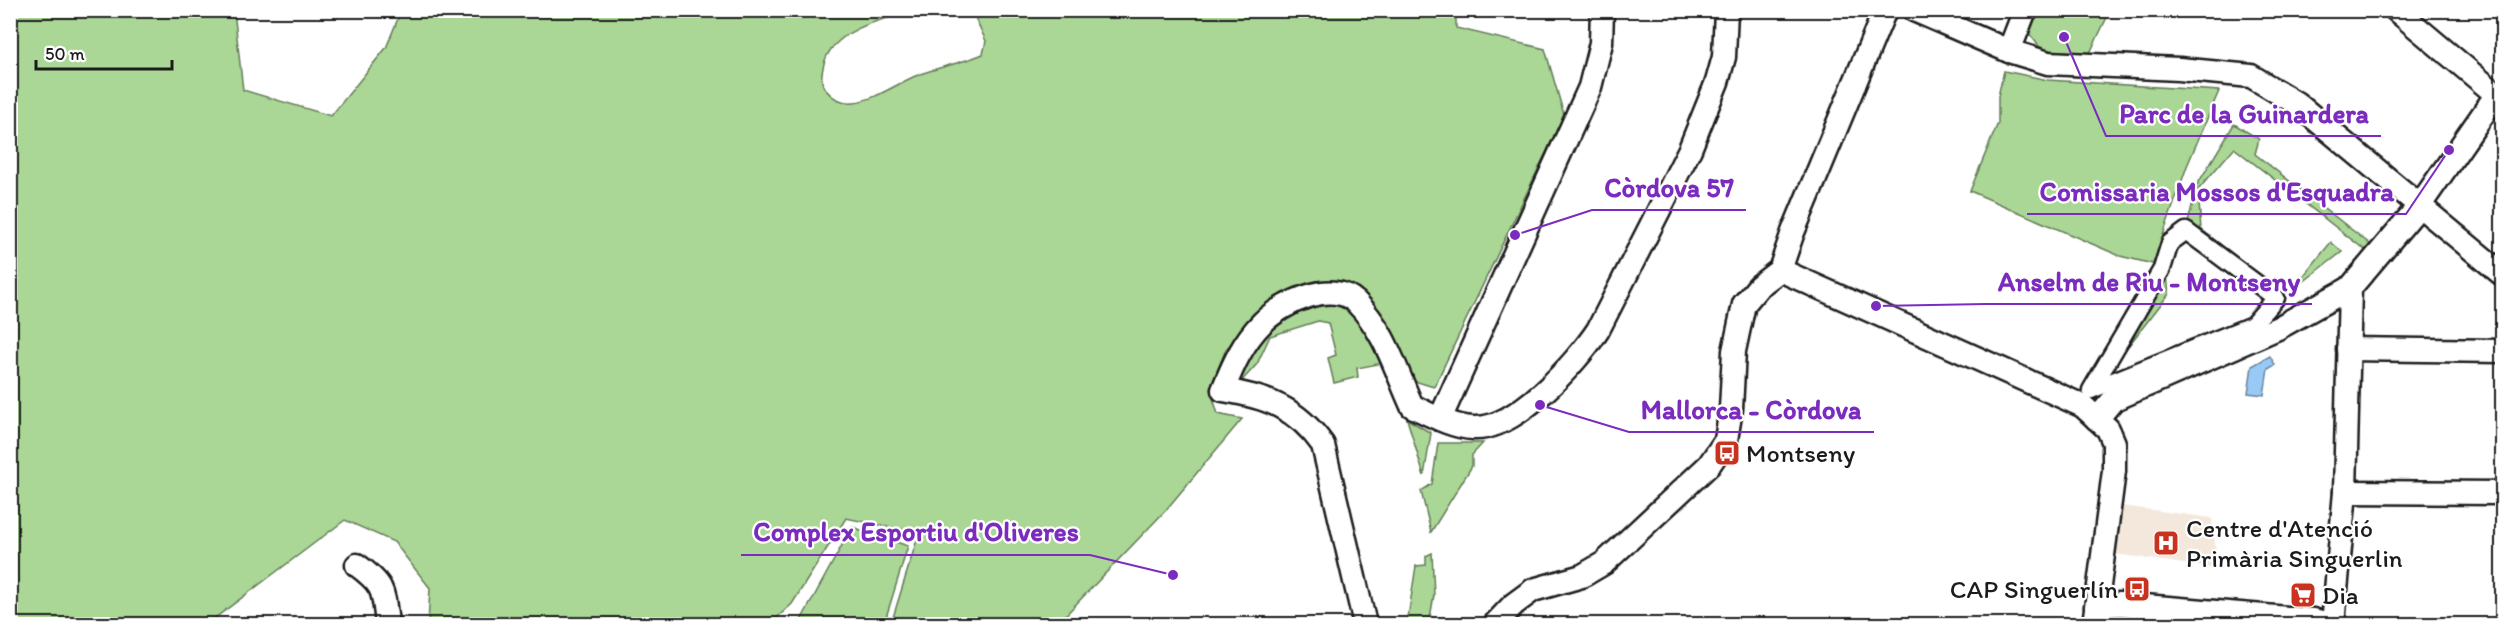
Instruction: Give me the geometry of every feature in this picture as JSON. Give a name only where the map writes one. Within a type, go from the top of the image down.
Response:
[{"type":"street","points":[[1440,419],[1584,90],[1600,43],[1602,10]]},
{"type":"street","points":[[1365,624],[1323,446],[1309,425],[1286,409],[1254,395],[1223,390],[1236,357],[1263,322],[1304,297],[1328,291],[1354,300],[1388,344],[1412,406],[1440,419],[1473,429],[1490,427],[1532,400],[1584,351],[1598,330],[1660,210],[1718,82],[1725,57],[1726,10]]},
{"type":"street","points":[[1495,624],[1514,604],[1533,590],[1582,576],[1604,563],[1709,465],[1726,440],[1731,409],[1734,351],[1744,304],[1759,286],[1780,270],[1793,232],[1885,10]]},
{"type":"street","points":[[1914,10],[2009,51],[2048,63],[2179,69],[2251,76],[2295,103],[2502,274]]},
{"type":"street","points":[[2009,51],[2025,10]]},
{"type":"street","points":[[2097,419],[2113,400],[2278,328],[2350,288],[2420,205],[2501,93],[2396,10]]},
{"type":"street","points":[[2186,231],[2276,298],[2252,325],[2091,390],[2162,269],[2170,243],[2186,231]]},
{"type":"street","points":[[1780,270],[2083,406],[2108,429],[2114,443],[2114,471],[2095,615],[2136,605],[2313,620],[2331,624],[2345,492],[2350,288]]},
{"type":"street","points":[[2348,349],[2502,351]]},
{"type":"street","points":[[2345,492],[2502,493]]},
{"type":"street","points":[[357,565],[377,580],[383,597],[387,624]]},
{"type":"shaded area","name":"Centre d'Atenció Primària Singuerlin","points":[[2122,506],[2212,518],[2218,569],[2115,554]]},
{"type":"green space","points":[[10,11],[234,11],[243,90],[331,116],[386,48],[401,11],[915,11],[860,28],[836,44],[827,55],[822,74],[823,85],[835,98],[850,102],[862,101],[910,78],[983,54],[986,41],[972,11],[1456,11],[1456,28],[1545,49],[1564,115],[1434,387],[1414,381],[1382,315],[1359,296],[1317,281],[1281,294],[1226,349],[1210,389],[1218,414],[1242,419],[1165,511],[1057,624],[891,624],[919,533],[846,518],[792,604],[770,624],[428,624],[430,588],[394,542],[345,520],[207,624],[11,624]]},
{"type":"green space","points":[[2030,11],[2110,11],[2089,55],[2042,50],[2028,32]]},
{"type":"green space","points":[[2004,71],[2048,80],[2219,91],[2187,166],[2153,264],[2120,256],[1970,191],[1998,123],[1998,96]]},
{"type":"green space","points":[[2234,124],[2259,139],[2255,154],[2370,244],[2365,250],[2234,148],[2198,190],[2201,229],[2281,292],[2186,231],[2197,185]]},
{"type":"green space","points":[[2331,242],[2342,252],[2303,282],[2301,279]]},
{"type":"green space","points":[[2167,275],[2169,294],[2129,345],[2125,341]]},
{"type":"green space","points":[[1342,299],[1360,319],[1383,363],[1357,368],[1358,377],[1334,383],[1328,358],[1336,355],[1328,323],[1318,321],[1270,336],[1257,364],[1239,384],[1235,383],[1250,344],[1286,314]]},
{"type":"green space","points":[[1407,419],[1431,433],[1424,476]]},
{"type":"green space","points":[[1438,443],[1483,443],[1472,455],[1472,466],[1431,532],[1421,491],[1432,484]]},
{"type":"green space","points":[[852,527],[908,546],[884,624],[799,624]]},
{"type":"green space","points":[[1432,553],[1434,595],[1429,624],[1407,624],[1416,566],[1426,565],[1426,556]]},
{"type":"water","points":[[2270,356],[2275,365],[2268,369],[2264,395],[2248,393],[2252,366]]},
{"type":"place","name":"Parc de la Guinardera","points":[[2064,37]]},
{"type":"place","name":"Comissaria Mossos d'Esquadra","points":[[2449,150]]},
{"type":"place","name":"Còrdova 57","points":[[1515,235]]},
{"type":"place","name":"Anselm de Riu - Montseny","points":[[1876,306]]},
{"type":"place","name":"Mallorca - Còrdova","points":[[1540,405]]},
{"type":"place","name":"Montseny","points":[[1727,453]]},
{"type":"place","name":"Centre d'Atenció Primària Singuerlin","points":[[2166,543]]},
{"type":"place","name":"Complex Esportiu d'Oliveres","points":[[1173,575]]},
{"type":"place","name":"CAP Singuerlín","points":[[2137,589]]},
{"type":"place","name":"Dia","points":[[2303,595]]}]
